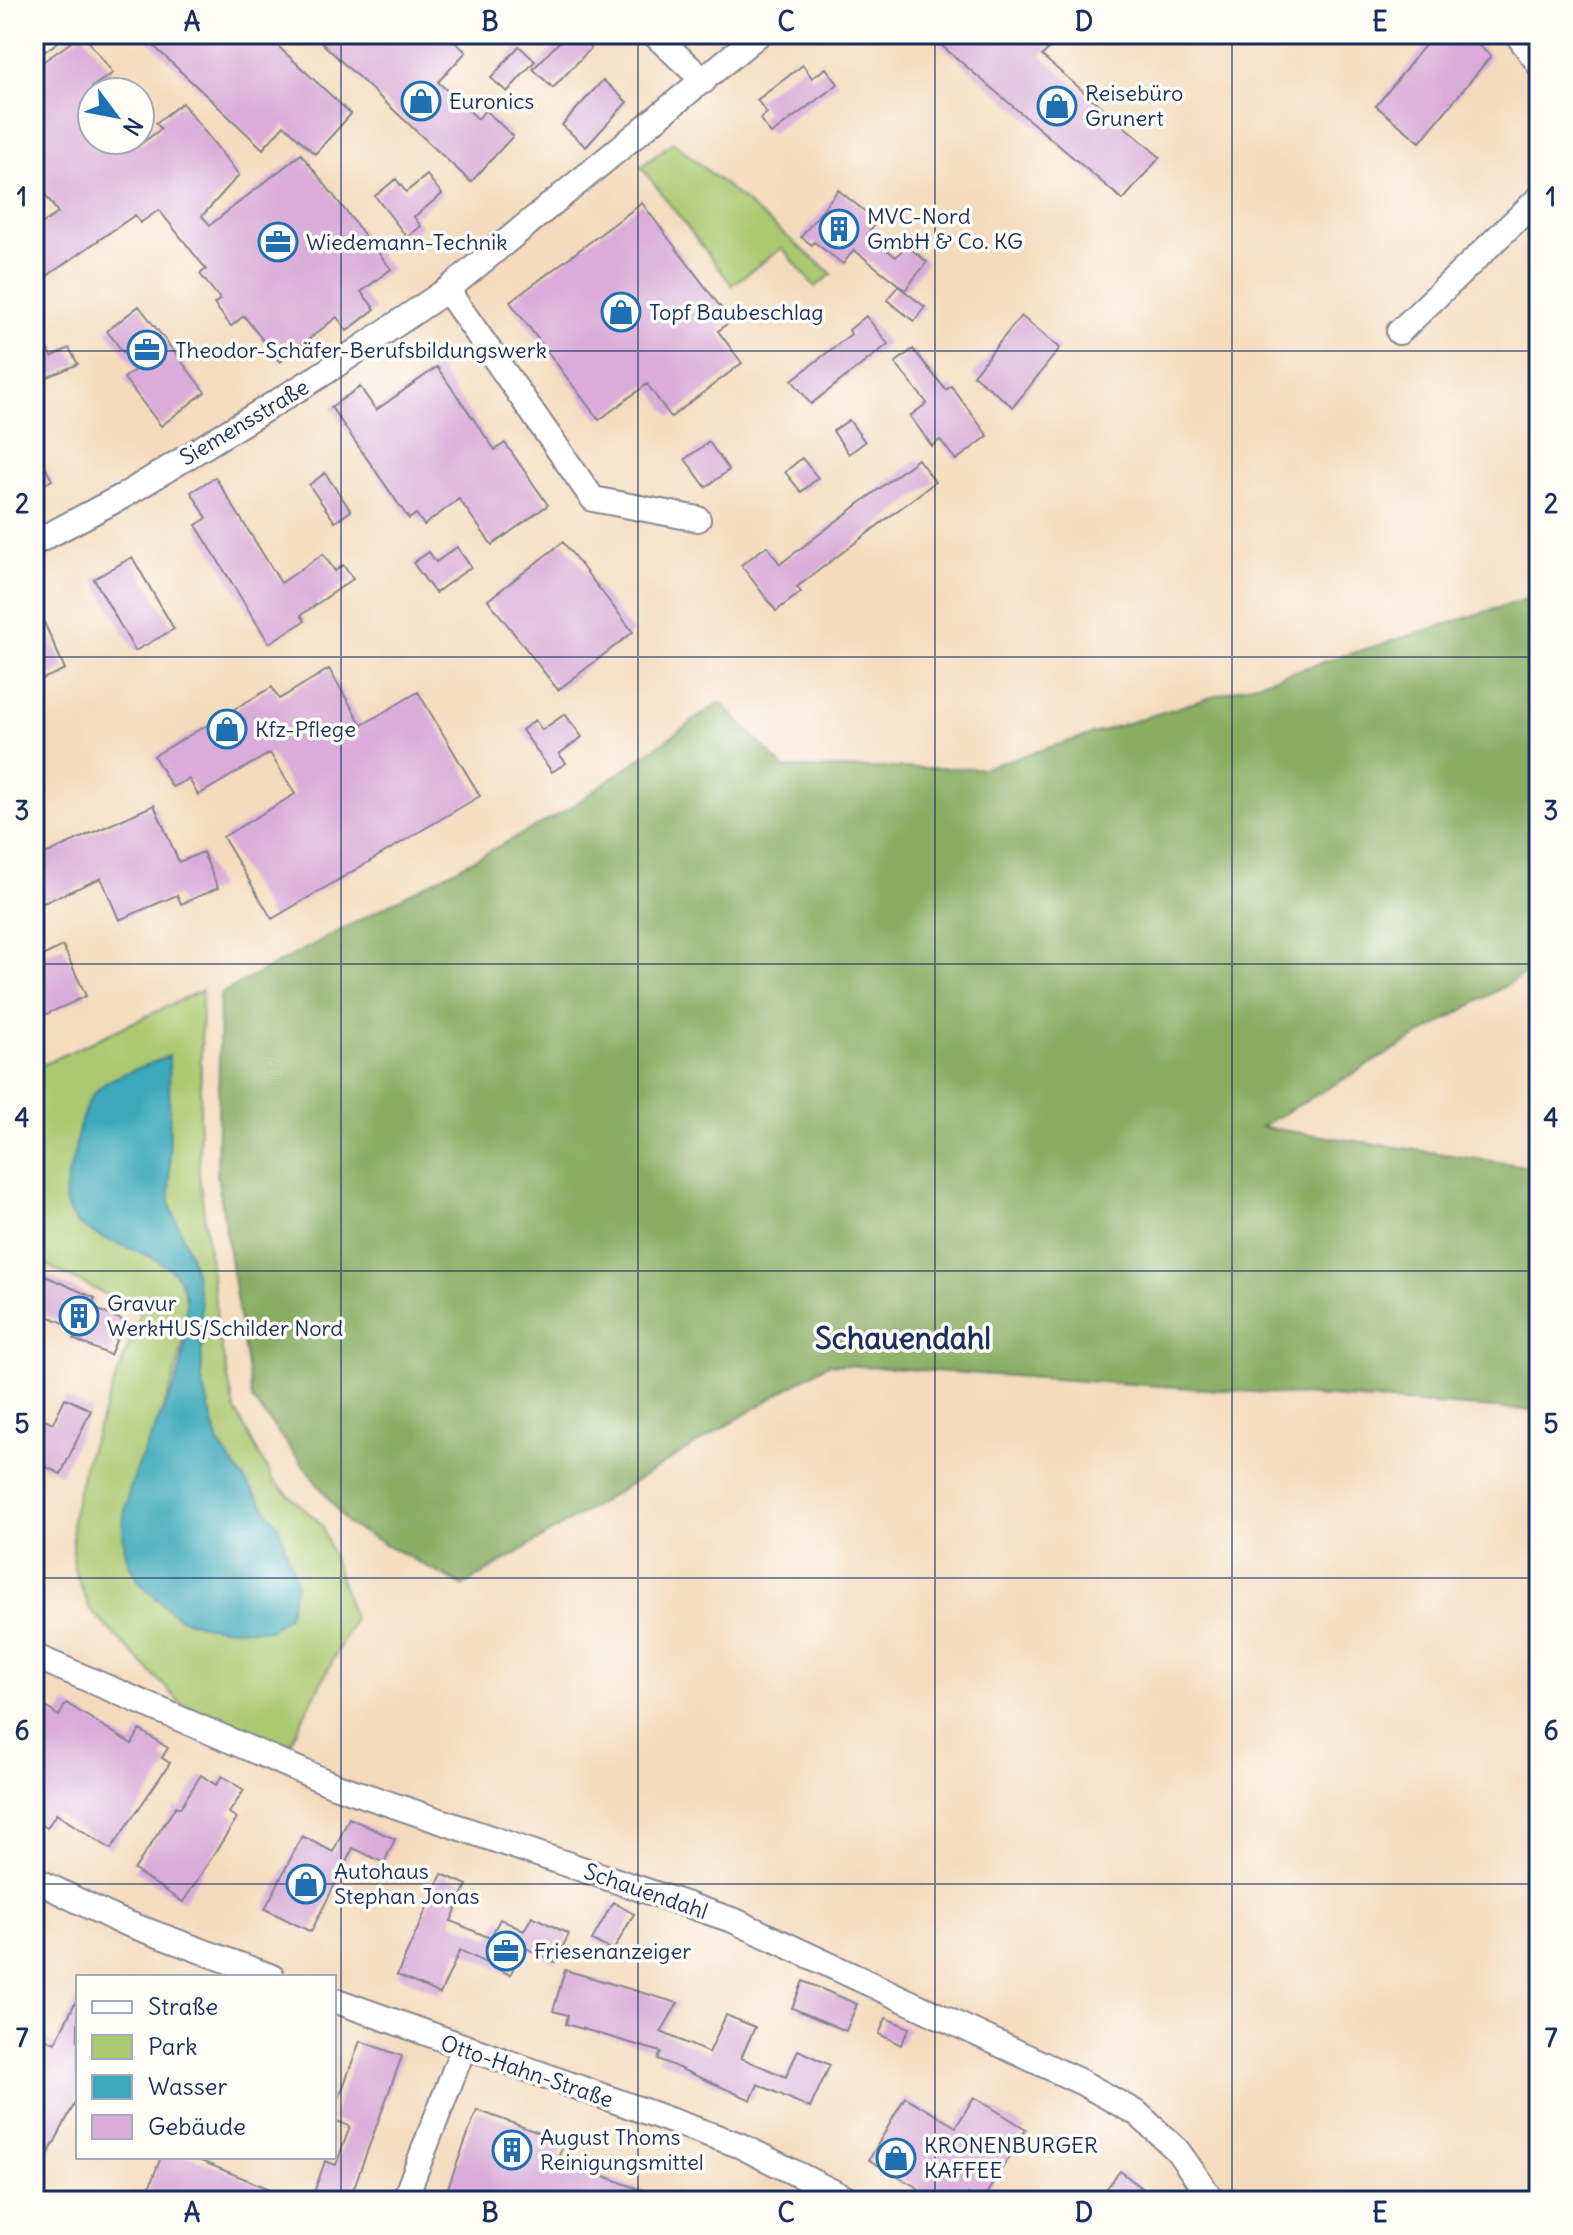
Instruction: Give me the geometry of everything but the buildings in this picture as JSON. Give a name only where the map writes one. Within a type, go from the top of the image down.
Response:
[{"type":"street","points":[[34,43],[47,34]]},
{"type":"street","points":[[654,34],[704,81]]},
{"type":"street","name":"Siemensstraße","points":[[34,543],[125,495],[321,375],[447,290],[759,34]]},
{"type":"street","points":[[1517,34],[1539,64]]},
{"type":"street","points":[[1399,332],[1539,198]]},
{"type":"street","points":[[447,290],[593,499],[698,519]]},
{"type":"street","name":"Schauendahl","points":[[34,1656],[334,1785],[735,1921],[1081,2082],[1138,2114],[1177,2150],[1213,2201]]},
{"type":"street","points":[[34,1879],[115,1919],[267,1975]]},
{"type":"street","name":"Otto-Hahn-Straße","points":[[336,2001],[463,2049],[739,2145],[851,2201]]},
{"type":"street","points":[[404,2201],[463,2049]]},
{"type":"green space","points":[[673,142],[832,274],[815,287],[782,248],[732,285],[641,167]]},
{"type":"green space","points":[[1539,595],[1539,966],[1261,1127],[1539,1168],[1539,1411],[828,1364],[463,1586],[349,1525],[252,1399],[217,1175],[220,994],[567,810],[720,702],[784,768],[983,768]]},
{"type":"green space","points":[[202,990],[199,1173],[220,1341],[235,1410],[273,1480],[322,1525],[354,1619],[282,1759],[181,1703],[90,1610],[74,1569],[72,1518],[85,1462],[141,1312],[34,1259],[34,1069]],"holes":[[[169,1057],[170,1205],[192,1260],[201,1304],[202,1380],[219,1445],[278,1525],[270,1630],[229,1628],[179,1618],[129,1491],[162,1412],[182,1348],[186,1318],[184,1292],[174,1271],[168,1266],[75,1222]]]},
{"type":"water","points":[[169,1056],[170,1205],[192,1260],[201,1304],[202,1380],[219,1445],[278,1525],[297,1582],[288,1616],[270,1630],[213,1627],[177,1616],[152,1595],[133,1572],[124,1547],[124,1519],[129,1491],[181,1364],[186,1331],[186,1300],[180,1281],[167,1266],[88,1230],[73,1219],[66,1203],[66,1190],[80,1125],[93,1094],[115,1078]]},
{"type":"place","name":"Euronics","points":[[421,101]]},
{"type":"place","name":"Reisebüro Grunert","points":[[1057,106]]},
{"type":"place","name":"MVC-Nord GmbH & Co. KG","points":[[839,229]]},
{"type":"place","name":"Wiedemann-Technik","points":[[278,242]]},
{"type":"place","name":"Topf Baubeschlag","points":[[621,312]]},
{"type":"place","name":"Theodor-Schäfer-Berufsbildungswerk","points":[[147,350]]},
{"type":"place","name":"Kfz-Pflege","points":[[227,729]]},
{"type":"place","name":"Gravur WerkHUS/Schilder Nord","points":[[79,1316]]},
{"type":"place","name":"Autohaus Stephan Jonas","points":[[306,1884]]},
{"type":"place","name":"Friesenanzeiger","points":[[506,1951]]},
{"type":"place","name":"August Thoms Reinigungsmittel","points":[[512,2150]]},
{"type":"place","name":"KRONENBURGER KAFFEE","points":[[896,2158]]},
{"type":"district","name":"Schauendahl","points":[[903,1339]]}]
